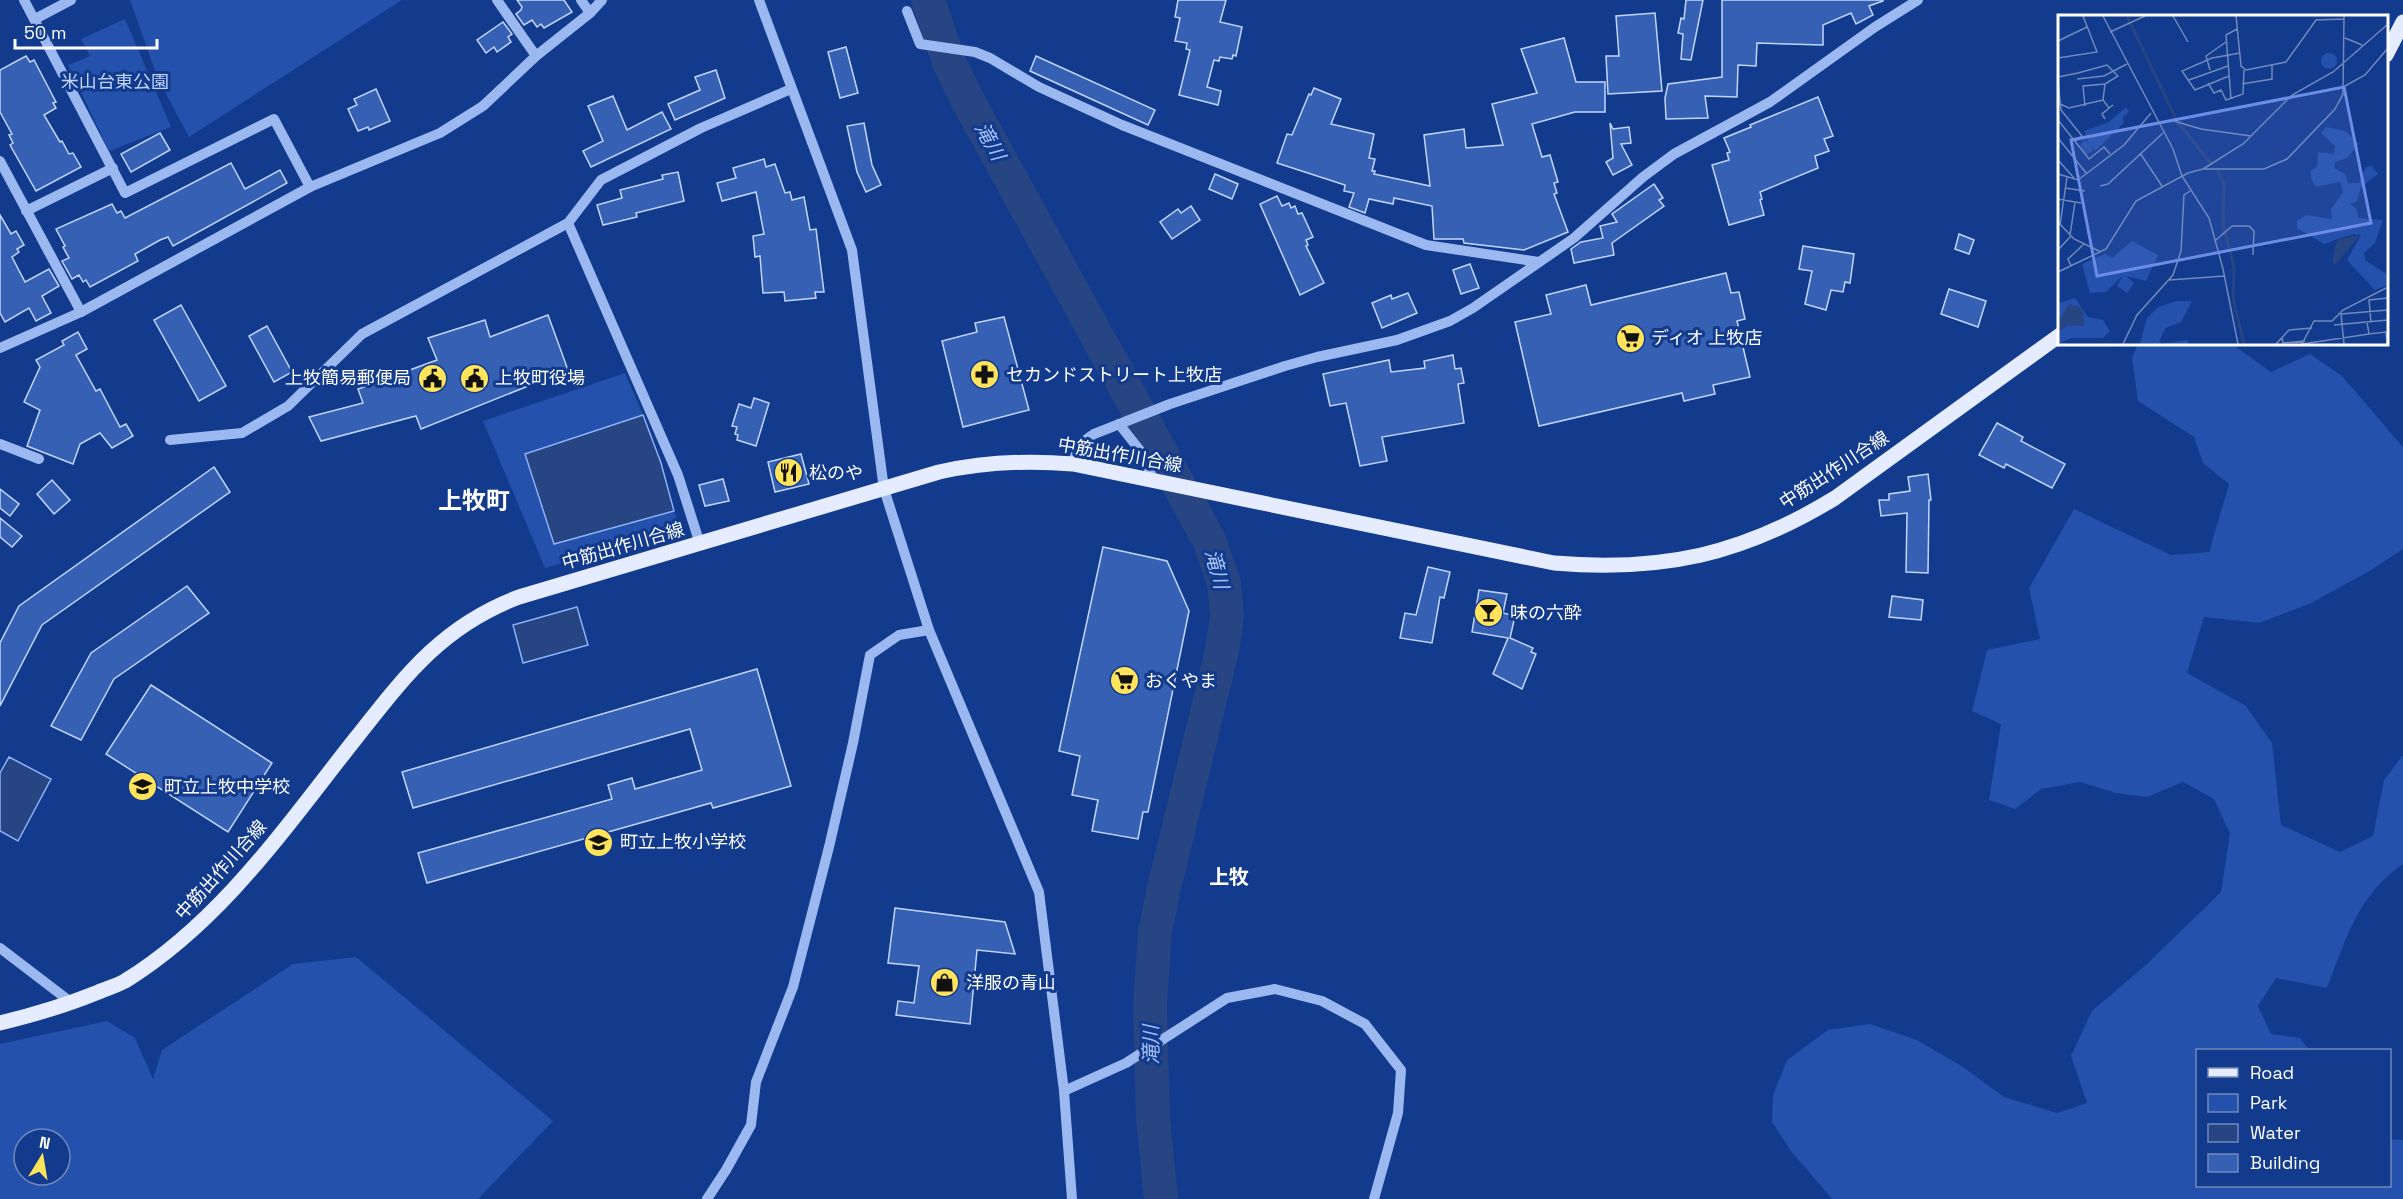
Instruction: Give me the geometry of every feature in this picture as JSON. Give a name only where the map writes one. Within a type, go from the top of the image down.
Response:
[{"type":"main road","points":[[2388,51],[2403,22]]},
{"type":"main road","name":"中筋出作川合線","points":[[0,1023],[72,1003],[123,982],[185,938],[234,890],[406,674],[455,630],[499,605],[519,597],[939,472],[992,463],[1036,461],[1073,464],[1154,479],[1554,563],[1595,566],[1668,563],[1736,547],[1804,517],[1834,498],[2058,336]]},
{"type":"street","points":[[24,0],[125,193],[274,119],[309,187]]},
{"type":"street","points":[[35,19],[71,0]]},
{"type":"street","points":[[497,0],[536,56]]},
{"type":"street","points":[[581,0],[590,13]]},
{"type":"street","points":[[0,348],[81,312],[309,187],[440,133],[483,106],[536,56],[590,13],[602,0]]},
{"type":"street","points":[[759,0],[852,250],[884,489],[929,630],[1039,892],[1064,1091],[1072,1199]]},
{"type":"street","points":[[1073,464],[1076,450],[1083,440],[1170,404],[1306,360],[1397,340],[1450,321],[1473,308],[1574,238],[1643,177],[1674,154],[1770,102],[1875,27],[1918,0]]},
{"type":"street","points":[[907,11],[920,44],[975,52],[990,58],[1039,87],[1122,125],[1426,245],[1539,262]]},
{"type":"street","points":[[170,440],[242,433],[288,406],[362,334],[568,223],[601,180],[701,128],[791,89]]},
{"type":"street","points":[[0,161],[81,312]]},
{"type":"street","points":[[26,211],[113,168]]},
{"type":"street","points":[[568,223],[678,475],[700,544]]},
{"type":"street","points":[[1119,424],[1142,453],[1154,479]]},
{"type":"street","points":[[0,444],[39,459]]},
{"type":"street","points":[[707,1199],[751,1125],[756,1082],[793,987],[829,847],[870,655],[899,635],[929,630]]},
{"type":"street","points":[[0,948],[72,1003]]},
{"type":"street","points":[[1064,1091],[1126,1062],[1227,998],[1275,989],[1322,1001],[1365,1024],[1401,1070],[1398,1113],[1374,1199]]},
{"type":"green space","points":[[130,0],[402,0],[189,137],[158,79]]},
{"type":"green space","name":"米山台東公園","points":[[125,19],[171,127],[109,151],[68,65],[90,56],[81,39]]},
{"type":"green space","points":[[2138,345],[2233,345],[2271,372],[2310,354],[2342,376],[2403,447],[2403,549],[2368,572],[2309,604],[2259,623],[2204,617],[2187,673],[2246,706],[2272,743],[2281,825],[2340,852],[2373,836],[2384,780],[2403,755],[2403,864],[2375,889],[2364,904],[2347,936],[2327,988],[2276,978],[2258,1006],[2271,1034],[2300,1038],[2308,1049],[2196,1049],[2196,1187],[2391,1187],[2391,1139],[2403,1140],[2403,1199],[1832,1199],[1791,1151],[1772,1122],[1773,1095],[1787,1060],[1828,1030],[1870,1024],[1917,1040],[1963,1067],[2004,1097],[2057,1113],[2087,1103],[2071,1056],[2092,1011],[2147,964],[2221,892],[2230,833],[2214,799],[2183,782],[2147,797],[2116,793],[2080,782],[2041,789],[2015,809],[1989,800],[2001,724],[1972,711],[1987,650],[2040,639],[2029,588],[2074,509],[2171,555],[2209,552],[2229,484],[2203,463],[2194,437],[2138,401],[2132,358]]},
{"type":"green space","points":[[625,373],[643,415],[525,455],[553,543],[674,511],[680,529],[545,568],[483,421]]},
{"type":"green space","points":[[356,957],[553,1121],[478,1199],[0,1199],[0,1044],[107,1021],[135,1038],[153,1079],[162,1050],[293,964]]},
{"type":"water","points":[[643,415],[661,463],[674,511],[554,544],[525,454]]},
{"type":"water","points":[[577,607],[588,645],[523,663],[513,625]]},
{"type":"water","points":[[9,757],[51,779],[18,841],[0,831],[0,773]]},
{"type":"building","points":[[517,0],[564,0],[572,12],[544,28],[541,24],[537,27],[532,20],[524,25],[516,14],[522,7]]},
{"type":"building","points":[[1178,0],[1226,0],[1220,22],[1242,27],[1236,56],[1233,55],[1232,59],[1220,57],[1219,61],[1214,60],[1207,87],[1221,91],[1218,105],[1179,95],[1190,50],[1186,49],[1187,43],[1175,41],[1180,18],[1175,17]]},
{"type":"building","points":[[1686,0],[1703,0],[1691,60],[1681,59],[1683,34],[1678,33],[1681,18],[1684,19]]},
{"type":"building","points":[[1722,0],[1883,1],[1869,6],[1873,15],[1856,24],[1851,13],[1823,25],[1823,45],[1757,43],[1756,66],[1738,65],[1737,97],[1705,96],[1708,118],[1666,119],[1665,98],[1668,84],[1722,77]]},
{"type":"building","points":[[1655,13],[1662,91],[1608,94],[1606,56],[1619,56],[1616,16]]},
{"type":"building","points":[[503,22],[512,34],[508,37],[511,42],[497,52],[494,47],[486,53],[477,40]]},
{"type":"building","points":[[1564,38],[1576,82],[1605,82],[1605,112],[1575,112],[1532,124],[1542,157],[1550,155],[1558,182],[1554,183],[1557,193],[1554,194],[1568,232],[1524,250],[1464,243],[1463,239],[1434,239],[1432,206],[1394,198],[1393,204],[1369,199],[1365,213],[1349,207],[1354,193],[1344,191],[1345,185],[1277,163],[1287,134],[1292,135],[1309,94],[1311,95],[1314,88],[1341,99],[1331,124],[1374,134],[1369,158],[1375,159],[1372,171],[1375,171],[1374,174],[1430,186],[1424,135],[1464,129],[1466,148],[1503,145],[1492,104],[1537,93],[1521,49]]},
{"type":"building","points":[[846,47],[858,93],[840,98],[828,52]]},
{"type":"building","points":[[26,56],[30,62],[34,60],[56,102],[53,103],[56,108],[44,115],[60,142],[62,141],[69,154],[73,153],[81,167],[36,191],[10,145],[13,143],[9,135],[12,134],[0,112],[0,70]]},
{"type":"building","points":[[1036,56],[1155,110],[1148,125],[1030,71]]},
{"type":"building","points":[[716,70],[725,98],[675,120],[668,104],[700,90],[695,77]]},
{"type":"building","points":[[376,89],[390,121],[369,130],[368,127],[358,131],[348,109],[357,105],[354,99]]},
{"type":"building","points":[[613,96],[627,130],[662,112],[671,129],[591,167],[583,151],[603,141],[588,106]]},
{"type":"building","points":[[1818,97],[1833,136],[1824,139],[1829,151],[1815,156],[1818,168],[1760,192],[1764,215],[1729,225],[1712,165],[1729,160],[1727,153],[1730,152],[1724,138]]},
{"type":"building","points":[[864,123],[872,165],[881,185],[866,192],[857,172],[847,126]]},
{"type":"building","points":[[1610,123],[1613,129],[1629,127],[1631,143],[1621,144],[1632,165],[1613,175],[1606,162],[1613,158]]},
{"type":"building","points":[[160,133],[170,150],[131,172],[121,154]]},
{"type":"building","points":[[764,159],[766,167],[775,164],[785,193],[790,192],[792,200],[804,197],[810,230],[816,229],[824,292],[815,292],[816,298],[785,301],[784,292],[763,293],[760,256],[755,257],[753,236],[764,234],[756,192],[722,201],[717,183],[736,178],[733,168]]},
{"type":"building","points":[[231,163],[245,189],[280,170],[287,183],[173,246],[168,237],[160,240],[135,254],[138,261],[90,287],[79,275],[72,279],[62,261],[69,258],[56,229],[112,204],[117,213],[121,211],[125,218]]},
{"type":"building","points":[[678,172],[684,201],[636,213],[637,217],[603,225],[597,205],[622,198],[620,190],[663,179],[662,175]]},
{"type":"building","points":[[1215,174],[1238,184],[1232,199],[1209,189]]},
{"type":"building","points":[[1654,184],[1663,198],[1659,200],[1664,206],[1612,243],[1614,255],[1574,263],[1571,249],[1581,242],[1603,238],[1600,226],[1617,222],[1612,214]]},
{"type":"building","points":[[1277,196],[1282,206],[1289,203],[1291,208],[1295,206],[1298,214],[1302,213],[1313,237],[1306,240],[1308,245],[1306,246],[1324,283],[1300,295],[1260,204]]},
{"type":"building","points":[[1191,206],[1200,220],[1172,239],[1160,222],[1178,209],[1181,213]]},
{"type":"building","points":[[0,215],[11,234],[16,231],[24,245],[17,249],[19,252],[12,257],[25,282],[49,269],[59,286],[42,296],[51,313],[36,321],[29,308],[5,322],[0,313]]},
{"type":"building","points":[[1959,234],[1974,240],[1969,254],[1955,249]]},
{"type":"building","points":[[1803,246],[1854,254],[1850,283],[1845,282],[1843,292],[1831,290],[1826,310],[1805,304],[1812,271],[1799,269]]},
{"type":"building","points":[[1470,264],[1479,288],[1461,294],[1453,270]]},
{"type":"building","name":"ディオ 上牧店","points":[[1726,273],[1731,293],[1739,292],[1745,319],[1737,321],[1750,377],[1713,385],[1715,394],[1684,401],[1682,393],[1539,426],[1515,322],[1551,314],[1546,295],[1586,285],[1591,305]]},
{"type":"building","points":[[1949,289],[1986,301],[1978,327],[1941,314]]},
{"type":"building","points":[[1408,293],[1417,313],[1382,328],[1372,303],[1391,295],[1392,299]]},
{"type":"building","points":[[181,305],[226,386],[199,401],[154,320]]},
{"type":"building","name":"上牧町役場","points":[[548,315],[568,370],[421,429],[416,416],[321,441],[309,417],[363,403],[358,389],[437,360],[428,338],[485,320],[490,337]]},
{"type":"building","name":"セカンドストリート上牧店","points":[[1004,317],[1029,410],[963,427],[942,341],[977,332],[975,323]]},
{"type":"building","points":[[267,326],[292,372],[274,382],[249,336]]},
{"type":"building","points":[[78,332],[87,349],[76,355],[96,391],[100,389],[120,427],[126,424],[133,436],[112,448],[100,433],[80,444],[73,464],[27,446],[40,410],[24,402],[40,367],[36,360],[64,345],[62,341]]},
{"type":"building","points":[[1453,355],[1455,369],[1461,368],[1464,383],[1458,384],[1464,423],[1382,437],[1387,461],[1360,466],[1346,403],[1330,406],[1323,374],[1389,360],[1391,372],[1425,368],[1424,361]]},
{"type":"building","points":[[754,398],[769,403],[756,446],[737,440],[738,435],[735,434],[737,427],[732,426],[739,404],[751,408]]},
{"type":"building","points":[[1997,423],[2023,437],[2021,441],[2065,464],[2052,488],[2006,464],[2004,468],[1979,455]]},
{"type":"building","name":"松のや","points":[[801,454],[809,484],[775,492],[768,462]]},
{"type":"building","points":[[214,467],[230,492],[42,625],[0,706],[0,643],[19,606]]},
{"type":"building","points":[[1928,474],[1931,500],[1929,500],[1928,573],[1906,572],[1907,513],[1881,516],[1879,500],[1889,500],[1889,494],[1910,491],[1908,477]]},
{"type":"building","points":[[723,479],[729,501],[705,506],[699,485]]},
{"type":"building","points":[[52,480],[70,500],[54,514],[37,494]]},
{"type":"building","points":[[0,489],[19,504],[10,516],[0,508]]},
{"type":"building","points":[[0,518],[22,536],[12,547],[0,537]]},
{"type":"building","name":"おくやま","points":[[1103,547],[1167,561],[1189,611],[1148,812],[1143,812],[1138,839],[1092,831],[1098,800],[1072,795],[1080,756],[1059,751]]},
{"type":"building","points":[[1428,567],[1450,572],[1444,598],[1440,597],[1432,643],[1400,638],[1405,613],[1416,615]]},
{"type":"building","points":[[187,586],[209,613],[114,679],[81,740],[51,726],[91,653]]},
{"type":"building","points":[[1479,590],[1507,594],[1503,613],[1515,616],[1510,638],[1533,648],[1531,652],[1536,654],[1522,689],[1493,674],[1508,638],[1472,632]]},
{"type":"building","points":[[1892,596],[1923,600],[1921,620],[1889,617]]},
{"type":"building","points":[[757,669],[791,786],[713,808],[711,803],[427,883],[418,853],[612,799],[608,785],[632,778],[635,789],[702,770],[690,729],[413,808],[402,772]]},
{"type":"building","points":[[151,685],[272,763],[228,832],[106,754]]},
{"type":"building","name":"洋服の青山","points":[[895,908],[1005,922],[1015,954],[977,950],[970,1024],[896,1015],[898,1001],[914,1003],[919,966],[888,963]]},
{"type":"waterway","name":"滝川","points":[[928,0],[949,62],[968,101],[1209,540],[1224,583],[1227,616],[1222,651],[1155,932],[1150,1005],[1153,1119],[1161,1199]]},
{"type":"place","name":"ディオ 上牧店","points":[[1630,338]]},
{"type":"place","name":"セカンドストリート上牧店","points":[[985,375]]},
{"type":"place","name":"上牧簡易郵便局","points":[[432,378]]},
{"type":"place","name":"上牧町役場","points":[[474,378]]},
{"type":"place","name":"松のや","points":[[788,473]]},
{"type":"place","name":"味の六酔","points":[[1489,613]]},
{"type":"place","name":"おくやま","points":[[1124,681]]},
{"type":"place","name":"町立上牧中学校","points":[[143,787]]},
{"type":"place","name":"町立上牧小学校","points":[[599,842]]},
{"type":"place","name":"洋服の青山","points":[[945,983]]},
{"type":"district","name":"上牧町","points":[[474,501]]},
{"type":"district","name":"上牧","points":[[1229,877]]}]
